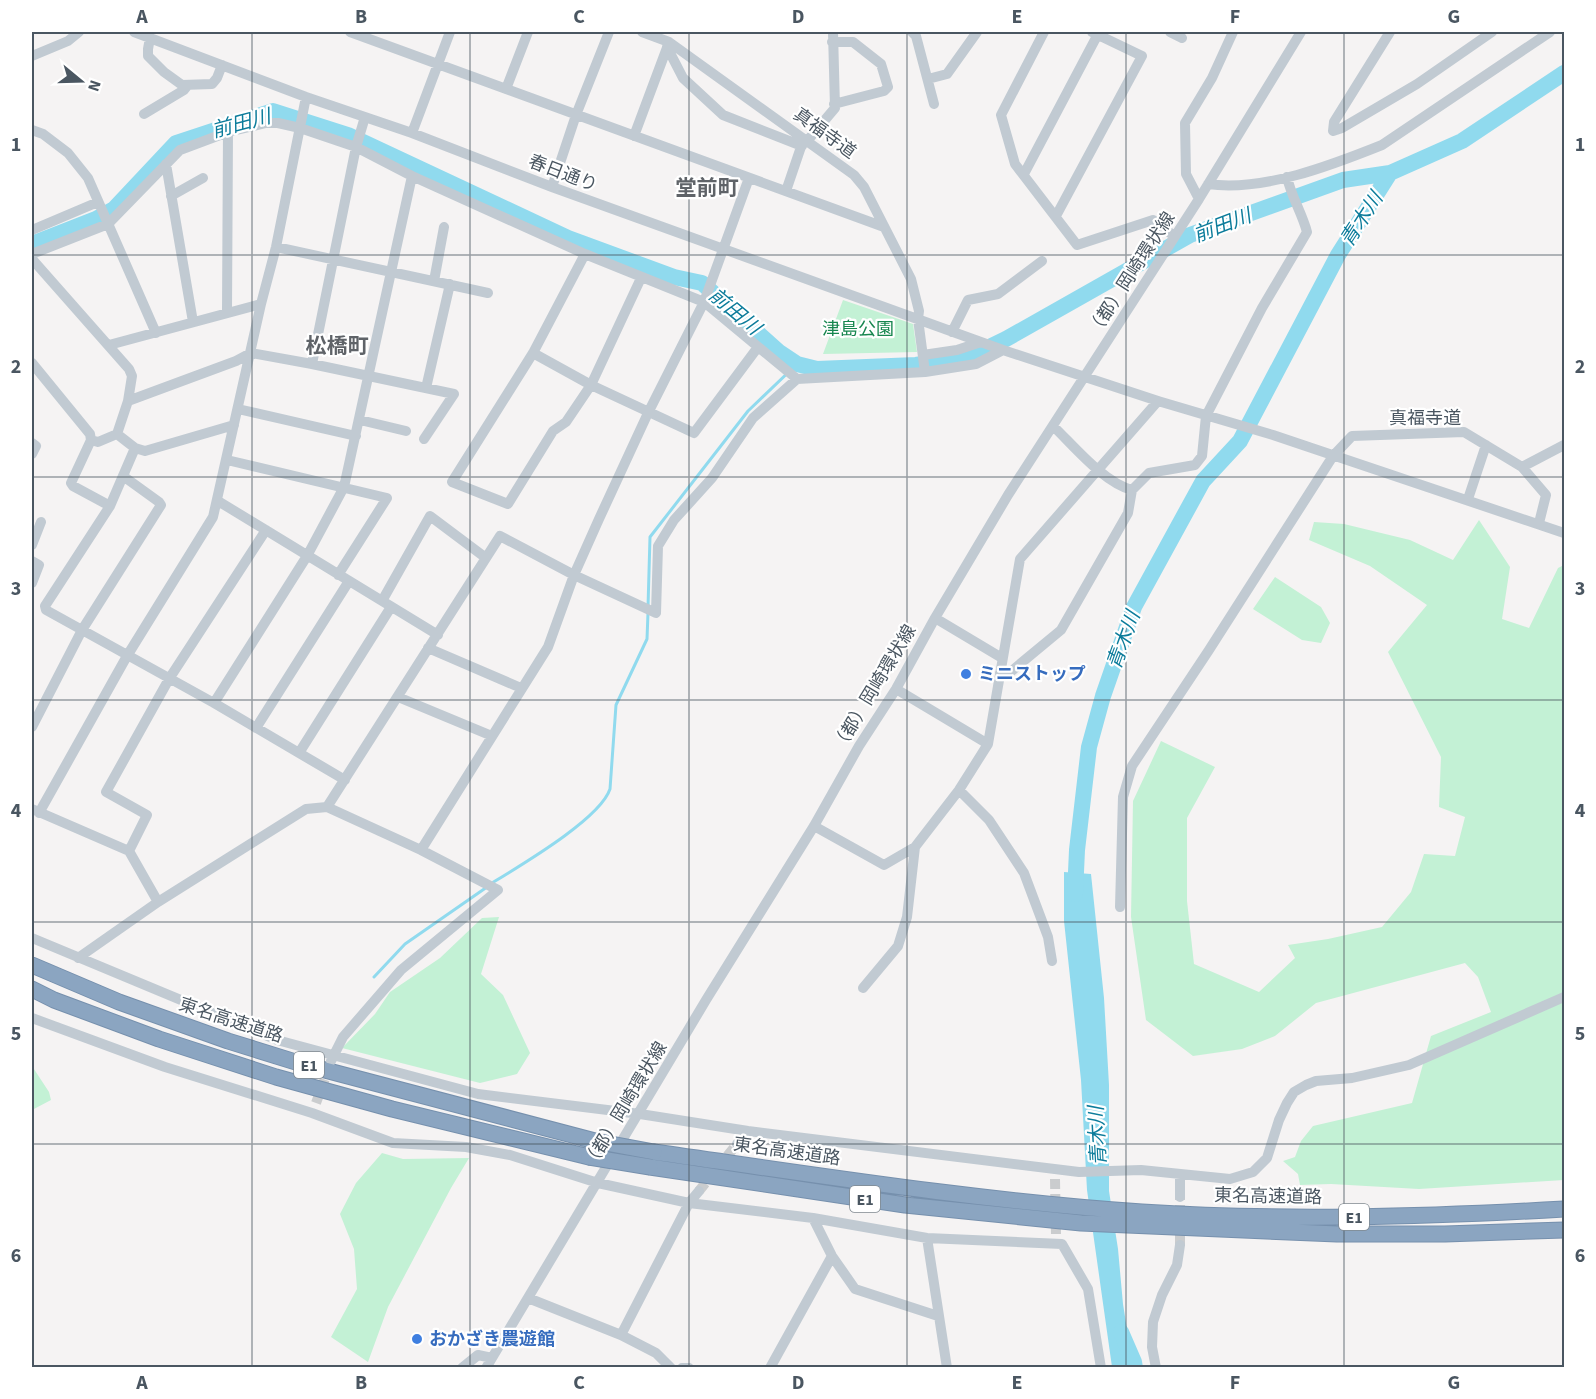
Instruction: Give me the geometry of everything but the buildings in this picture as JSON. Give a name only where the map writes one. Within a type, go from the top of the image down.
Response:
[{"type":"highway","name":"東名高速道路","points":[[32,965],[119,1002],[228,1041],[302,1064],[595,1141],[652,1159],[905,1205],[1080,1223],[1564,1209]]},
{"type":"highway","name":"東名高速道路","points":[[32,989],[54,1000],[159,1038],[276,1077],[392,1109],[589,1157],[652,1159],[1081,1207],[1145,1220],[1349,1234],[1456,1234],[1564,1230]]},
{"type":"street","points":[[32,56],[68,41],[79,32]]},
{"type":"street","name":"春日通り","points":[[134,32],[306,97],[412,133],[552,187],[1003,350]]},
{"type":"street","points":[[350,32],[377,36],[438,63],[576,115],[884,226]]},
{"type":"street","points":[[412,133],[450,32]]},
{"type":"street","points":[[506,88],[528,32]]},
{"type":"street","points":[[552,187],[576,115],[609,32]]},
{"type":"street","name":"真福寺道","points":[[642,32],[668,45],[858,180],[911,279],[919,311],[925,372]]},
{"type":"street","points":[[928,79],[947,74],[977,32]]},
{"type":"street","points":[[1044,32],[1001,115],[1015,164],[1077,245],[1153,220],[1174,237]]},
{"type":"street","points":[[1170,32],[1182,38]]},
{"type":"street","points":[[1199,199],[1186,174],[1185,123],[1212,78],[1233,32]]},
{"type":"street","name":"（都）岡崎環状線","points":[[489,1363],[706,1000],[814,825],[859,746],[896,689],[934,618],[1008,495],[1199,199],[1301,32]]},
{"type":"street","points":[[1390,32],[1334,122],[1333,131],[1417,84],[1491,32]]},
{"type":"street","points":[[1208,184],[1228,187],[1288,183],[1382,145],[1550,32]]},
{"type":"street","points":[[917,33],[934,104]]},
{"type":"street","points":[[1023,174],[1095,33],[1142,56],[1056,216]]},
{"type":"street","points":[[786,191],[805,141],[834,110],[832,37],[853,42],[883,65],[888,87],[884,91],[834,105]]},
{"type":"street","points":[[150,38],[148,56],[182,85],[212,84],[218,78],[222,65]]},
{"type":"street","points":[[634,136],[668,45]]},
{"type":"street","points":[[668,45],[683,78],[723,115],[805,141]]},
{"type":"street","points":[[144,114],[184,90],[188,85]]},
{"type":"street","points":[[158,902],[129,851],[35,811],[213,517],[276,247],[306,97]]},
{"type":"street","points":[[312,364],[356,147],[365,117]]},
{"type":"street","points":[[32,254],[108,224],[180,150],[228,132],[266,123],[278,123],[356,147],[412,176],[585,254],[704,302],[797,379]]},
{"type":"street","points":[[32,130],[68,153],[88,178],[156,333]]},
{"type":"street","points":[[227,312],[228,132]]},
{"type":"street","points":[[166,164],[193,322]]},
{"type":"street","points":[[214,703],[306,555],[344,488],[412,176]]},
{"type":"street","points":[[171,196],[203,178]]},
{"type":"street","points":[[421,850],[548,648],[574,575],[648,413],[704,302],[749,178]]},
{"type":"street","points":[[1000,674],[1008,674],[1061,630],[1128,513],[1132,490],[1149,473],[1195,465],[1202,456],[1208,416],[1262,308],[1307,232],[1303,216],[1288,183]]},
{"type":"street","points":[[32,230],[100,205]]},
{"type":"street","points":[[434,281],[444,227]]},
{"type":"street","points":[[276,247],[488,293]]},
{"type":"street","points":[[585,254],[532,353],[452,482],[508,504],[553,431],[566,422],[591,385],[641,278]]},
{"type":"street","points":[[32,259],[109,345],[132,376],[128,401],[117,434],[98,442],[91,440]]},
{"type":"street","points":[[952,332],[968,300],[998,294],[1042,261]]},
{"type":"street","points":[[426,388],[450,285]]},
{"type":"street","points":[[109,345],[261,304]]},
{"type":"street","points":[[922,355],[957,350],[981,342]]},
{"type":"street","points":[[532,353],[591,385],[694,433],[758,347]]},
{"type":"street","points":[[327,807],[500,537],[656,613],[658,546],[674,520],[712,478],[753,418],[797,379],[925,372],[976,364],[1003,350],[1158,401],[1273,435],[1564,533]]},
{"type":"street","points":[[128,401],[236,361],[251,353],[454,394],[424,439]]},
{"type":"street","points":[[32,363],[90,434],[91,440],[71,483],[110,506]]},
{"type":"street","points":[[814,825],[885,865],[915,847],[959,790],[988,744],[1020,559],[1158,401]]},
{"type":"street","points":[[238,409],[356,436]]},
{"type":"street","points":[[360,420],[406,431]]},
{"type":"street","points":[[117,434],[135,448],[145,452],[234,425]]},
{"type":"street","points":[[1053,426],[1099,470],[1120,487],[1132,490]]},
{"type":"street","name":"真福寺道","points":[[1120,907],[1123,797],[1132,766],[1333,456],[1352,436],[1464,432],[1522,467],[1546,495],[1539,523]]},
{"type":"street","points":[[32,443],[36,446],[32,454]]},
{"type":"street","points":[[1468,499],[1486,444]]},
{"type":"street","points":[[1522,467],[1564,445]]},
{"type":"street","points":[[135,448],[110,506],[45,606],[46,610],[214,703],[345,780]]},
{"type":"street","points":[[227,460],[387,498],[338,575]]},
{"type":"street","points":[[32,727],[82,630],[161,505],[123,476]]},
{"type":"street","points":[[218,501],[438,635]]},
{"type":"street","points":[[299,753],[386,604],[430,516],[486,558]]},
{"type":"street","points":[[32,545],[41,522]]},
{"type":"street","points":[[129,851],[147,815],[106,792],[169,679],[266,530]]},
{"type":"street","points":[[32,561],[39,565],[32,583]]},
{"type":"street","points":[[256,728],[349,581]]},
{"type":"street","points":[[934,618],[1002,658]]},
{"type":"street","points":[[428,648],[521,688]]},
{"type":"street","points":[[896,689],[988,744]]},
{"type":"street","points":[[398,696],[492,736]]},
{"type":"street","points":[[959,790],[990,820],[1024,873],[1048,937],[1052,961]]},
{"type":"street","points":[[78,958],[158,902],[306,808],[327,807],[421,850],[498,890],[401,970],[343,1037],[333,1058]]},
{"type":"street","points":[[863,988],[898,946],[907,917],[915,847]]},
{"type":"street","points":[[32,938],[277,1040],[333,1058],[478,1094],[640,1113],[748,1131],[1079,1172],[1141,1170],[1230,1179],[1253,1172],[1267,1158],[1287,1102],[1294,1092],[1306,1085],[1316,1081],[1352,1078],[1409,1065],[1564,997]]},
{"type":"street","points":[[32,1018],[165,1067],[314,1108],[393,1143],[466,1147],[510,1155],[598,1183],[689,1203],[813,1218],[927,1238],[1059,1240],[1088,1288],[1101,1368]]},
{"type":"street","points":[[737,1144],[748,1131]]},
{"type":"street","points":[[1055,1179],[1061,1169]]},
{"type":"street","points":[[1180,1175],[1180,1197]]},
{"type":"street","points":[[621,1335],[689,1203],[699,1191]]},
{"type":"street","points":[[813,1218],[832,1256],[855,1289],[938,1316]]},
{"type":"street","points":[[927,1238],[947,1368]]},
{"type":"street","points":[[1156,1368],[1152,1347],[1153,1322],[1162,1295],[1177,1265],[1180,1245]]},
{"type":"street","points":[[770,1368],[832,1256]]},
{"type":"street","points":[[528,1298],[621,1335],[656,1353],[672,1368]]},
{"type":"street","points":[[462,1368],[478,1355],[489,1363]]},
{"type":"street","points":[[682,1368],[690,1368]]},
{"type":"green space","name":"津島公園","points":[[843,300],[913,324],[917,352],[823,354]]},
{"type":"green space","points":[[1479,520],[1510,567],[1502,619],[1529,628],[1558,568],[1564,565],[1564,1180],[1419,1189],[1331,1184],[1300,1185],[1298,1174],[1283,1161],[1295,1157],[1301,1141],[1313,1126],[1412,1103],[1431,1036],[1491,1012],[1478,977],[1465,963],[1316,1003],[1275,1036],[1242,1049],[1193,1056],[1146,1020],[1131,917],[1133,801],[1161,741],[1215,767],[1187,818],[1187,901],[1194,964],[1259,992],[1295,958],[1288,945],[1382,927],[1411,892],[1424,854],[1455,856],[1465,817],[1439,807],[1441,757],[1388,652],[1427,605],[1370,566],[1309,540],[1314,522],[1344,524],[1410,540],[1453,560]]},
{"type":"green space","points":[[1275,577],[1321,607],[1330,623],[1321,643],[1302,640],[1253,609]]},
{"type":"green space","points":[[499,917],[481,974],[503,995],[530,1053],[517,1074],[480,1083],[342,1048],[375,1014],[390,992],[440,958],[482,918]]},
{"type":"green space","points":[[32,1066],[49,1092],[51,1100],[32,1110]]},
{"type":"green space","points":[[382,1153],[403,1159],[469,1158],[388,1307],[368,1362],[331,1337],[357,1289],[354,1249],[340,1214],[356,1183]]},
{"type":"water","points":[[1064,872],[1091,874],[1104,998],[1109,1085],[1109,1191],[1133,1367],[1112,1367],[1087,1190],[1081,1080],[1064,921]]},
{"type":"waterway","name":"青木川","points":[[1075,894],[1077,850],[1089,747],[1103,696],[1134,607],[1203,481],[1240,441],[1338,255],[1390,173],[1462,141],[1564,73]]},
{"type":"waterway","name":"前田川","points":[[32,244],[96,219],[114,209],[176,143],[273,111],[348,135],[568,238],[674,277],[702,283],[779,352],[797,364],[817,369],[916,365],[971,356],[1006,339],[1190,235],[1343,180],[1390,173]]},
{"type":"waterway","points":[[648,607],[650,537],[748,411],[797,364]]},
{"type":"waterway","points":[[492,883],[576,827],[603,801],[610,789],[616,705],[647,639],[648,613]]},
{"type":"waterway","points":[[374,977],[405,944],[487,887]]},
{"type":"waterway","name":"青木川","points":[[1121,1332],[1135,1368]]},
{"type":"tunnel","points":[[316,1103],[330,1065]]},
{"type":"tunnel","points":[[699,1191],[737,1144]]},
{"type":"tunnel","points":[[1055,1179],[1056,1235]]},
{"type":"tunnel","points":[[1180,1197],[1180,1245]]},
{"type":"place","name":"ミニストップ","points":[[966,674]]},
{"type":"place","name":"おかざき農遊館","points":[[417,1339]]},
{"type":"district","name":"堂前町","points":[[707,188]]},
{"type":"district","name":"松橋町","points":[[337,346]]}]
